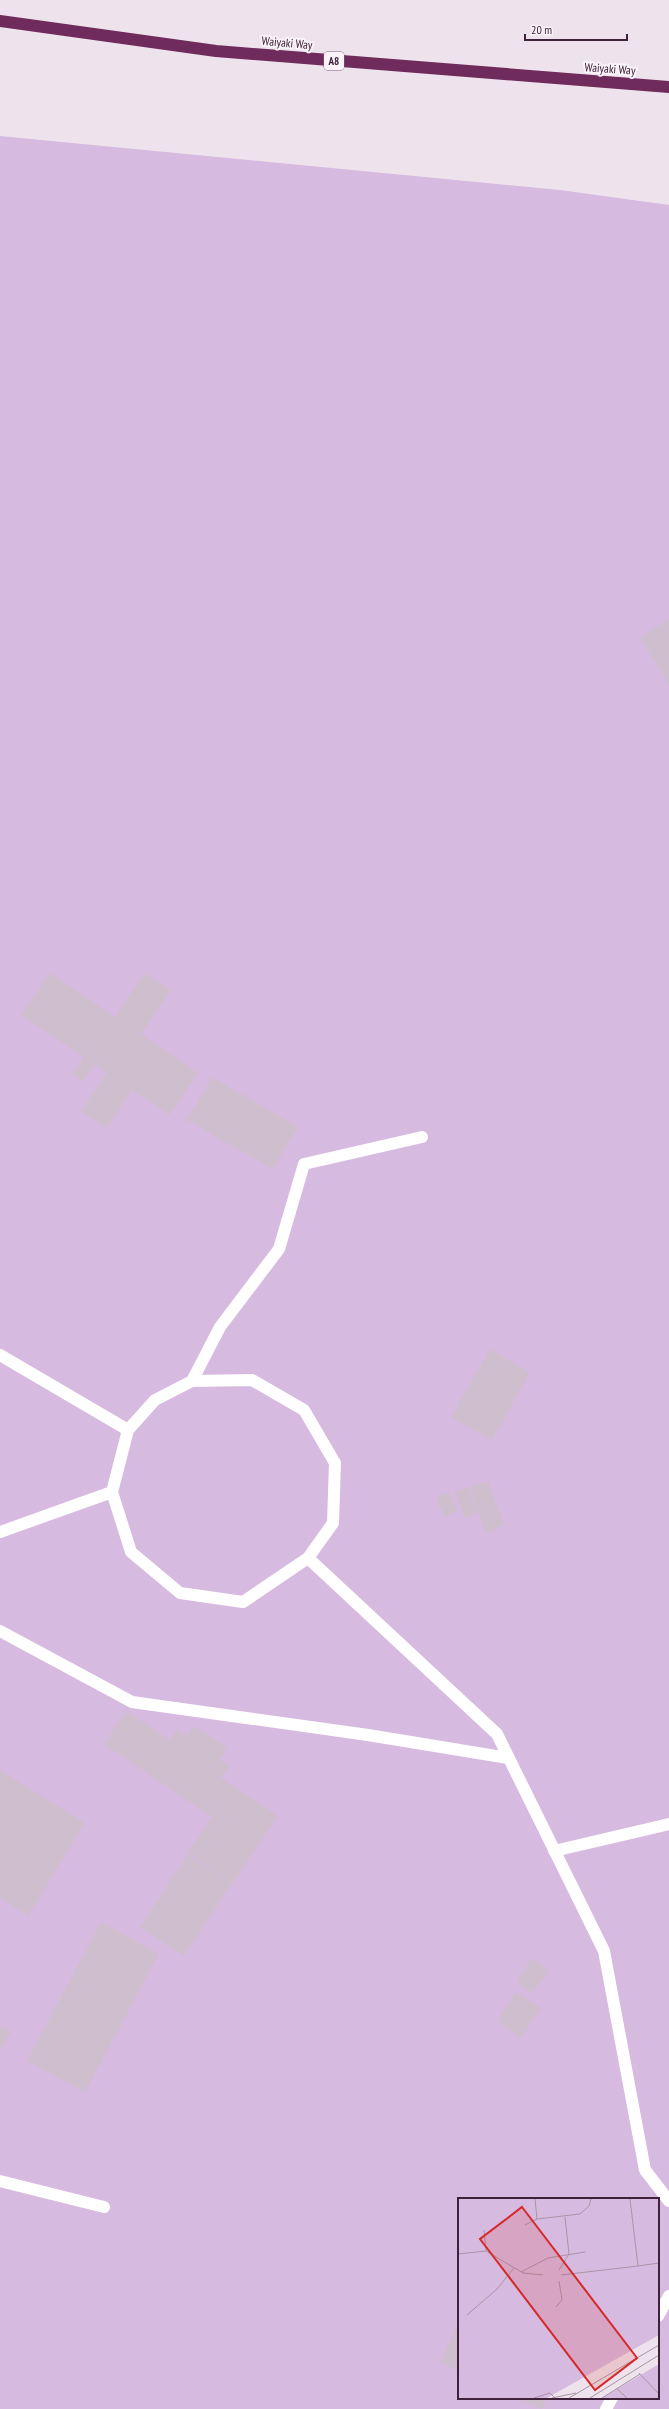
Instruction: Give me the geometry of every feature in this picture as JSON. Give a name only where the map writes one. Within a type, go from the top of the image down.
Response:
[{"type":"highway","name":"Waiyaki Way","points":[[0,21],[216,51],[669,87]]},
{"type":"lane","points":[[192,1381],[220,1327],[279,1249],[304,1164],[422,1137]]},
{"type":"lane","points":[[0,1355],[128,1430]]},
{"type":"lane","points":[[252,1380],[304,1410],[335,1463],[333,1523],[308,1558],[243,1602],[180,1594],[131,1552],[112,1492],[128,1430],[155,1400],[192,1381],[252,1380]]},
{"type":"lane","points":[[0,1532],[112,1492]]},
{"type":"lane","points":[[308,1558],[497,1734],[604,1951],[646,2170],[669,2201]]},
{"type":"lane","points":[[0,1631],[132,1702],[277,1724],[368,1734],[508,1758]]},
{"type":"lane","points":[[554,1851],[669,1824]]},
{"type":"lane","points":[[0,2181],[104,2207]]},
{"type":"lane","points":[[659,2314],[669,2296]]},
{"type":"lane","points":[[606,2409],[611,2399]]},
{"type":"shaded area","points":[[0,136],[560,190],[669,205],[669,2409],[0,2409]]},
{"type":"building","points":[[669,620],[669,685],[640,637]]},
{"type":"building","points":[[50,973],[115,1017],[144,973],[171,990],[141,1034],[198,1073],[170,1115],[132,1090],[107,1128],[81,1111],[107,1073],[95,1064],[83,1081],[72,1074],[84,1057],[21,1015]]},
{"type":"building","points":[[212,1077],[298,1127],[273,1169],[187,1120]]},
{"type":"building","points":[[490,1349],[530,1373],[492,1440],[451,1417]]},
{"type":"building","points":[[488,1481],[504,1524],[486,1534],[470,1487]]},
{"type":"building","points":[[468,1487],[478,1513],[465,1518],[455,1492]]},
{"type":"building","points":[[449,1492],[458,1511],[445,1517],[436,1497]]},
{"type":"building","points":[[126,1711],[170,1740],[177,1729],[187,1736],[194,1726],[228,1748],[220,1760],[230,1766],[221,1778],[278,1816],[233,1883],[188,1852],[212,1817],[104,1744]]},
{"type":"building","points":[[0,1770],[85,1823],[28,1916],[0,1898]]},
{"type":"building","points":[[188,1854],[232,1883],[184,1956],[140,1927]]},
{"type":"building","points":[[101,1922],[159,1954],[85,2092],[27,2061]]},
{"type":"building","points":[[532,1958],[549,1970],[533,1993],[516,1982]]},
{"type":"building","points":[[516,1992],[541,2008],[521,2038],[497,2021]]},
{"type":"building","points":[[0,2026],[11,2032],[0,2051]]},
{"type":"building","points":[[458,2323],[458,2371],[440,2362]]},
{"type":"building","points":[[520,2399],[547,2399],[542,2409]]}]
